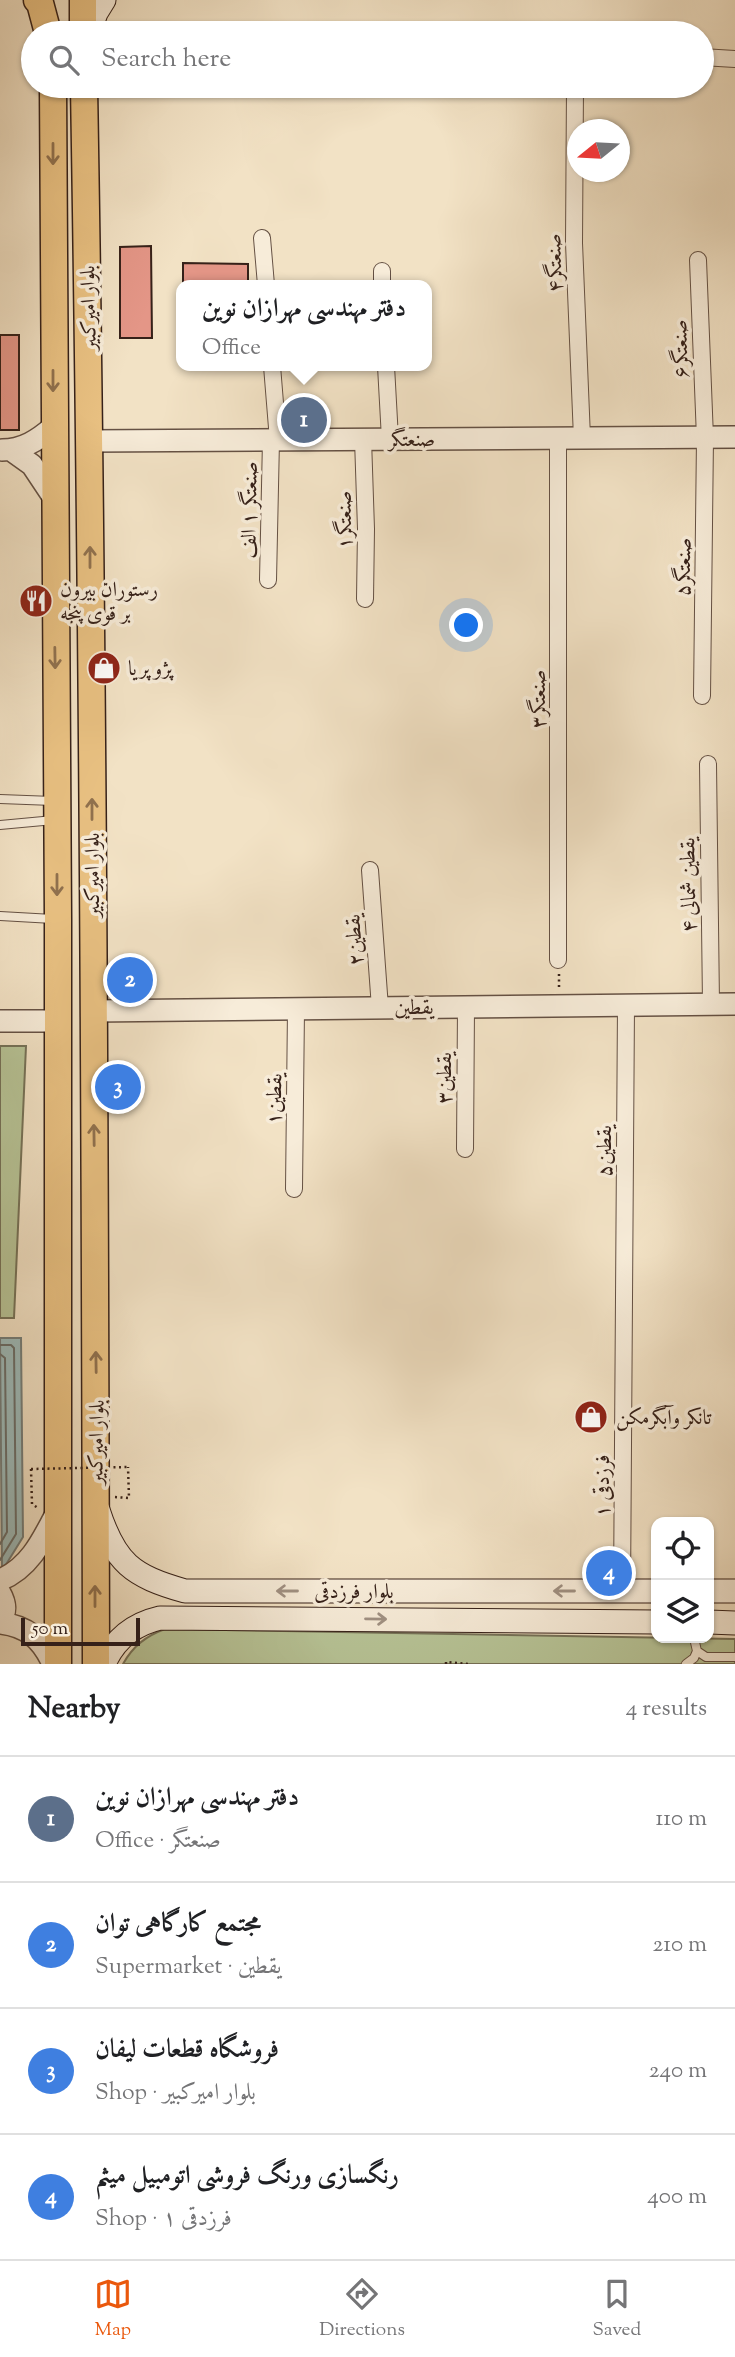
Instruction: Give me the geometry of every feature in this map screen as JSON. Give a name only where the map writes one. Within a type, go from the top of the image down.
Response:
[{"type":"main road","points":[[37,0],[45,21]]},
{"type":"main road","points":[[51,21],[52,0]]},
{"type":"main road","points":[[83,0],[83,21]]},
{"type":"main road","points":[[93,21],[104,0]]},
{"type":"main road","name":"بلوار امیرکبیر","points":[[53,98],[58,919],[56,1664]]},
{"type":"main road","name":"بلوار امیرکبیر","points":[[84,98],[90,441],[97,1436],[96,1664]]},
{"type":"main road","points":[[53,224],[86,225]]},
{"type":"main road","name":"بلوار فرزدقی","points":[[95,1504],[110,1542],[128,1566],[151,1581],[184,1591],[651,1591]]},
{"type":"main road","points":[[184,1591],[172,1595],[167,1603],[172,1615],[186,1617]]},
{"type":"main road","points":[[714,1591],[735,1591]]},
{"type":"main road","name":"بلوار فرزدقی","points":[[104,1664],[128,1631],[143,1622],[160,1618],[651,1622]]},
{"type":"main road","points":[[714,1622],[735,1623]]},
{"type":"street","points":[[714,57],[735,58]]},
{"type":"street","name":"صنعتگر۴","points":[[575,98],[574,243],[582,438]]},
{"type":"street","points":[[262,239],[266,280]]},
{"type":"street","name":"صنعتگر۶","points":[[698,260],[705,438]]},
{"type":"street","name":"صنعتگر ۱ الف","points":[[268,580],[274,440],[272,371]]},
{"type":"street","points":[[386,371],[390,439]]},
{"type":"street","points":[[6,450],[29,444],[53,427]]},
{"type":"street","name":"صنعتگر","points":[[90,441],[735,437]]},
{"type":"street","name":"صنعتگر۳","points":[[558,438],[558,960]]},
{"type":"street","name":"صنعتگر۵","points":[[702,696],[705,438]]},
{"type":"street","name":"صنعتگر۱","points":[[363,439],[365,600]]},
{"type":"street","points":[[6,450],[32,465],[54,499]]},
{"type":"street","name":"یقطین شمالی ۴","points":[[708,764],[711,1004]]},
{"type":"street","name":"یقطین۲","points":[[370,870],[380,1008]]},
{"type":"street","name":"یقطین","points":[[93,1011],[735,1004]]},
{"type":"street","name":"یقطین۵","points":[[624,1298],[626,1005]]},
{"type":"street","name":"یقطین۳","points":[[465,1149],[466,1007]]},
{"type":"street","name":"یقطین۱","points":[[295,1189],[296,1009]]},
{"type":"street","points":[[0,1021],[58,1021]]},
{"type":"street","name":"فرزدقی ۱","points":[[622,1591],[624,1298]]},
{"type":"street","points":[[0,1580],[15,1574],[24,1565],[38,1547],[58,1510]]},
{"type":"street","points":[[0,1593],[5,1605],[0,1622],[17,1625],[31,1634],[56,1664]]},
{"type":"lane","points":[[0,799],[57,811]]},
{"type":"lane","points":[[0,825],[57,811]]},
{"type":"lane","points":[[0,916],[58,919]]},
{"type":"lane","points":[[686,1664],[694,1658],[697,1651],[695,1643]]},
{"type":"lane","points":[[697,1651],[706,1657],[735,1657]]},
{"type":"path","points":[[558,960],[560,1006]]},
{"type":"path","points":[[32,1504],[31,1469],[128,1466],[129,1498]]},
{"type":"path","points":[[446,1664],[468,1664]]},
{"type":"green space","points":[[0,1046],[26,1046],[14,1318],[0,1318]]},
{"type":"green space","points":[[165,1629],[651,1638],[651,1643],[714,1643],[714,1639],[735,1639],[735,1664],[123,1664],[141,1642]]},
{"type":"water","points":[[0,1338],[21,1338],[23,1537],[2,1571]]},
{"type":"building","points":[[151,246],[152,338],[120,338],[120,247]]},
{"type":"building","points":[[183,263],[248,264],[248,280],[183,280]]},
{"type":"building","points":[[0,335],[19,335],[19,430],[0,430]]},
{"type":"place","name":"دفتر مهندسی مهرازان نوین","points":[[304,420]]},
{"type":"place","name":"رستوران بیرون بر قوی پنجه","points":[[36,601]]},
{"type":"place","name":"پژو پریا","points":[[104,668]]},
{"type":"place","name":"مجتمع کارگاهی توان","points":[[130,980]]},
{"type":"place","name":"فروشگاه قطعات لیفان","points":[[118,1087]]},
{"type":"place","name":"تانکر وآبگرمکن","points":[[591,1417]]},
{"type":"place","name":"رنگسازی ورنگ فروشی اتومبیل میثم","points":[[609,1573]]}]
